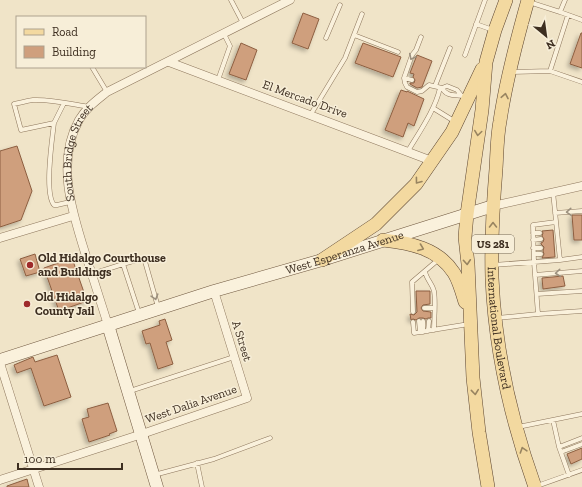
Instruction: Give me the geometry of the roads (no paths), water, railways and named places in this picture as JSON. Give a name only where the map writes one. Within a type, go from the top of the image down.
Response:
[{"type":"main road","name":"International Boulevard","points":[[488,487],[479,432],[473,378],[468,264],[465,237],[482,110],[486,62],[495,30],[506,0]]},
{"type":"main road","name":"International Boulevard","points":[[528,1],[510,72],[500,121],[493,206],[492,278],[505,382],[516,427],[535,487]]},
{"type":"main road","points":[[322,260],[376,224],[416,184],[452,132],[464,97],[486,62]]},
{"type":"main road","points":[[383,240],[406,243],[424,248],[440,258],[454,273],[470,320]]},
{"type":"street","name":"South Bridge Street","points":[[156,481],[73,216],[70,202],[68,176],[68,156],[72,137],[80,120],[90,107],[107,92],[224,34],[279,2],[290,0]]},
{"type":"street","name":"El Mercado Drive","points":[[169,62],[311,114],[432,161]]},
{"type":"street","name":"West Esperanza Avenue","points":[[0,361],[214,291],[322,260],[493,206],[582,186]]},
{"type":"street","points":[[0,238],[73,216]]},
{"type":"street","name":"A Street","points":[[214,291],[247,398]]},
{"type":"street","points":[[0,361],[39,487]]},
{"type":"street","name":"West Dalia Avenue","points":[[0,480],[247,398]]},
{"type":"lane","points":[[231,0],[243,24]]},
{"type":"lane","points":[[465,55],[485,0]]},
{"type":"lane","points":[[560,12],[565,0]]},
{"type":"lane","points":[[528,1],[582,20]]},
{"type":"lane","points":[[326,38],[340,5]]},
{"type":"lane","points":[[311,114],[345,58],[362,14]]},
{"type":"lane","points":[[550,70],[568,15]]},
{"type":"lane","points":[[476,24],[495,30]]},
{"type":"lane","points":[[218,80],[230,46],[224,34]]},
{"type":"lane","points":[[354,35],[398,52]]},
{"type":"lane","points":[[421,37],[416,50],[412,55],[404,78],[407,88],[417,92],[422,91],[429,85]]},
{"type":"lane","points":[[434,86],[450,48]]},
{"type":"lane","points":[[93,68],[107,92]]},
{"type":"lane","points":[[510,72],[550,70],[582,82]]},
{"type":"lane","points":[[404,78],[412,80]]},
{"type":"lane","points":[[423,84],[441,88],[444,92],[454,96],[464,97]]},
{"type":"lane","points":[[441,88],[447,86],[457,90],[464,97]]},
{"type":"lane","points":[[408,151],[433,108],[441,88]]},
{"type":"lane","points":[[54,123],[21,130],[14,104],[31,100],[44,100],[90,107]]},
{"type":"lane","points":[[64,103],[54,123],[48,186],[50,198],[54,205],[70,202]]},
{"type":"lane","points":[[433,108],[456,122]]},
{"type":"lane","points":[[553,192],[556,213],[555,232],[557,254],[560,260]]},
{"type":"lane","points":[[556,213],[582,211]]},
{"type":"lane","points":[[538,314],[533,226],[556,222]]},
{"type":"lane","points":[[533,233],[540,233]]},
{"type":"lane","points":[[533,240],[541,239]]},
{"type":"lane","points":[[534,248],[541,248]]},
{"type":"lane","points":[[534,254],[541,254]]},
{"type":"lane","points":[[492,265],[560,260],[582,256]]},
{"type":"lane","points":[[92,274],[144,258],[159,309]]},
{"type":"lane","points":[[414,310],[412,282],[440,258]]},
{"type":"lane","points":[[123,264],[140,315]]},
{"type":"lane","points":[[425,270],[426,277],[432,286],[434,294],[434,330]]},
{"type":"lane","points":[[535,275],[582,272]]},
{"type":"lane","points":[[536,294],[582,291]]},
{"type":"lane","points":[[427,309],[434,308]]},
{"type":"lane","points":[[496,318],[582,311]]},
{"type":"lane","points":[[413,322],[414,333],[434,330],[470,320]]},
{"type":"lane","points":[[421,321],[422,332]]},
{"type":"lane","points":[[428,331],[429,321]]},
{"type":"lane","points":[[128,392],[235,357]]},
{"type":"lane","points":[[516,427],[582,414]]},
{"type":"lane","points":[[553,420],[559,447],[569,475]]},
{"type":"lane","points":[[156,481],[197,464],[270,438]]},
{"type":"lane","points":[[559,447],[582,438]]},
{"type":"lane","points":[[561,452],[582,444]]},
{"type":"lane","points":[[197,464],[202,487]]},
{"type":"lane","points":[[535,487],[582,470]]},
{"type":"place","name":"Old Hidalgo Courthouse and Buildings","points":[[30,265]]},
{"type":"place","name":"Old Hidalgo County Jail","points":[[27,304]]}]
